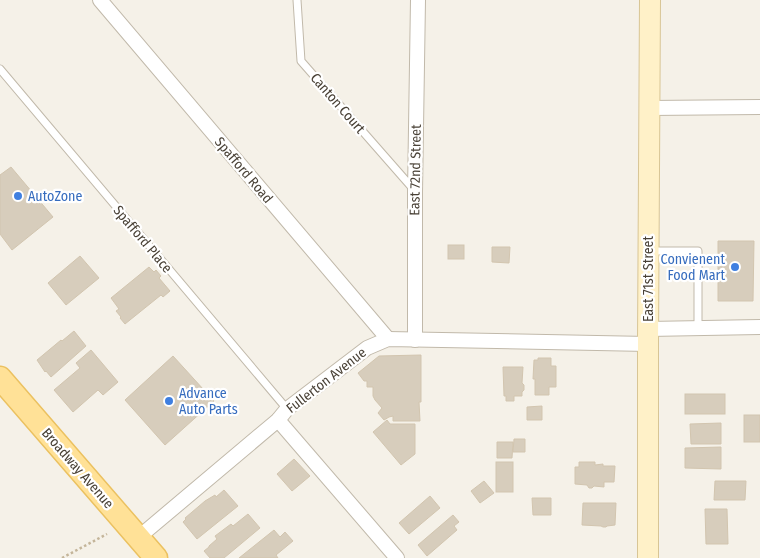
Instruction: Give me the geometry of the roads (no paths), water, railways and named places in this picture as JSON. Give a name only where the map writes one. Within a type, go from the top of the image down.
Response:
[{"type":"main road","name":"East 71st Street","points":[[648,558],[650,0]]},
{"type":"main road","name":"Broadway Avenue","points":[[1,379],[156,558]]},
{"type":"street","name":"Spafford Road","points":[[100,0],[388,339]]},
{"type":"street","name":"East 72nd Street","points":[[415,340],[418,0]]},
{"type":"street","points":[[649,108],[760,107]]},
{"type":"street","name":"Fullerton Avenue","points":[[139,537],[282,414],[366,348],[388,339],[648,336],[698,328],[760,327]]},
{"type":"street","name":"Spafford Place","points":[[282,414],[396,558]]},
{"type":"lane","name":"Canton Court","points":[[297,0],[301,61],[415,192]]},
{"type":"lane","name":"Spafford Place","points":[[0,69],[282,414]]},
{"type":"lane","points":[[648,251],[698,251],[698,328]]},
{"type":"place","name":"AutoZone","points":[[18,196]]},
{"type":"place","name":"Convienent Food Mart","points":[[735,267]]},
{"type":"place","name":"Advance Auto Parts","points":[[169,401]]}]
